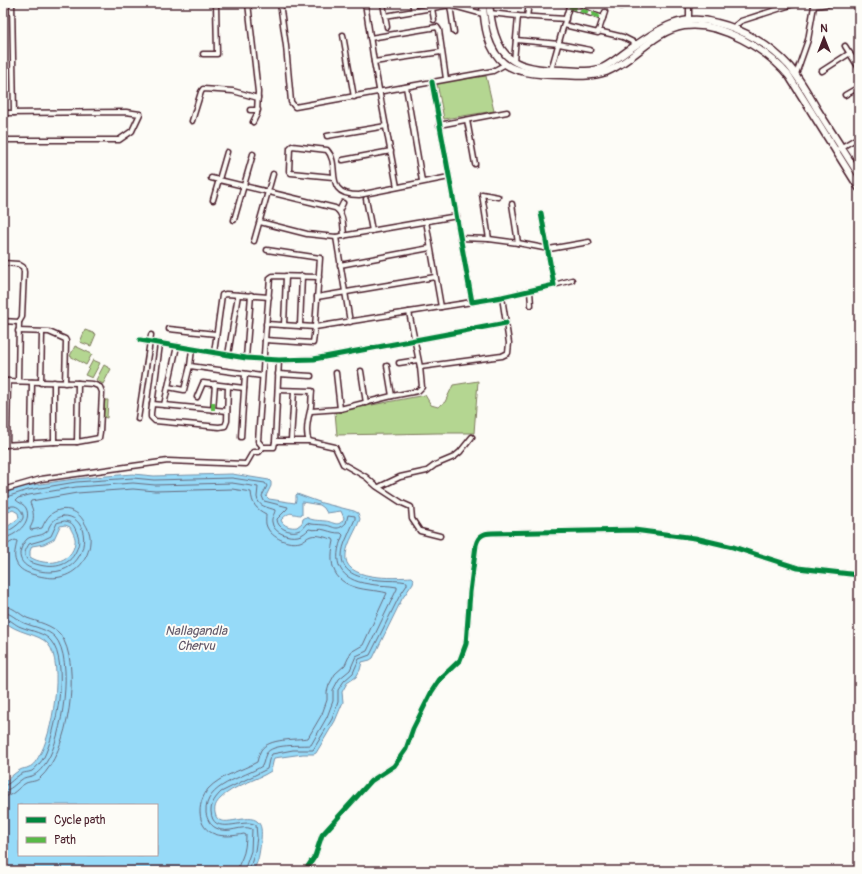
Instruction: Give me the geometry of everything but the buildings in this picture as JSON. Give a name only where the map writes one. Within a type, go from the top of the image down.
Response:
[{"type":"main road","points":[[483,3],[499,44],[509,58],[514,62],[524,65],[552,70],[595,70],[612,63],[664,26],[682,20],[708,20],[770,49],[780,57],[796,74],[859,175]]},
{"type":"main road","points":[[489,3],[487,13],[488,36],[492,48],[498,56],[506,64],[516,69],[551,75],[596,75],[614,68],[657,37],[677,28],[698,26],[731,31],[761,51],[784,69],[798,88],[835,151],[859,188]]},
{"type":"street","points":[[12,3],[14,113]]},
{"type":"street","points":[[203,54],[216,54],[216,3]]},
{"type":"street","points":[[248,3],[258,98],[258,110],[253,122]]},
{"type":"street","points":[[280,3],[292,104],[298,107],[493,71],[506,64]]},
{"type":"street","points":[[365,3],[374,62],[397,187]]},
{"type":"street","points":[[383,3],[387,27]]},
{"type":"street","points":[[412,3],[414,11]]},
{"type":"street","points":[[527,17],[529,3]]},
{"type":"street","points":[[689,3],[689,20]]},
{"type":"street","points":[[731,31],[741,22],[797,3]]},
{"type":"street","points":[[796,74],[808,40],[813,4],[836,3]]},
{"type":"street","points":[[385,16],[450,5],[487,13],[566,19]]},
{"type":"street","points":[[450,5],[454,32]]},
{"type":"street","points":[[552,70],[570,5],[603,18]]},
{"type":"street","points":[[432,8],[434,20]]},
{"type":"street","points":[[598,31],[605,12]]},
{"type":"street","points":[[514,62],[518,16]]},
{"type":"street","points":[[564,25],[623,37],[637,44]]},
{"type":"street","points":[[370,38],[437,27],[439,30],[446,80]]},
{"type":"street","points":[[343,35],[354,97]]},
{"type":"street","points":[[516,40],[558,44],[590,50]]},
{"type":"street","points":[[845,46],[859,68]]},
{"type":"street","points":[[374,62],[441,52]]},
{"type":"street","points":[[822,71],[850,53]]},
{"type":"street","points":[[432,82],[472,302]]},
{"type":"street","points":[[406,87],[422,182]]},
{"type":"street","points":[[845,95],[859,87]]},
{"type":"street","points":[[192,121],[202,89],[233,91],[258,98]]},
{"type":"street","points":[[250,110],[258,110]]},
{"type":"street","points":[[3,114],[126,112],[140,114],[132,131],[119,140],[3,140]]},
{"type":"street","points":[[439,125],[507,112]]},
{"type":"street","points":[[468,120],[475,164]]},
{"type":"street","points":[[327,136],[386,126]]},
{"type":"street","points":[[835,151],[859,137]]},
{"type":"street","points":[[333,177],[291,173],[290,148],[292,146],[327,150],[330,153],[333,177],[341,191],[348,195],[359,195],[449,177]]},
{"type":"street","points":[[343,160],[391,151]]},
{"type":"street","points":[[213,200],[227,152]]},
{"type":"street","points":[[234,220],[253,154]]},
{"type":"street","points":[[254,241],[273,174]]},
{"type":"street","points":[[211,178],[335,208],[341,215],[344,236]]},
{"type":"street","points":[[489,239],[482,194],[498,197]]},
{"type":"street","points":[[366,199],[372,231]]},
{"type":"street","points":[[339,211],[342,203]]},
{"type":"street","points":[[512,204],[518,243]]},
{"type":"street","points":[[541,213],[549,249],[554,284]]},
{"type":"street","points":[[260,222],[307,234],[336,237],[457,216]]},
{"type":"street","points":[[426,221],[441,307]]},
{"type":"street","points":[[336,237],[350,322]]},
{"type":"street","points":[[460,238],[489,239],[549,249],[590,242]]},
{"type":"street","points":[[340,265],[430,248]]},
{"type":"street","points":[[265,340],[311,344],[313,341],[315,327],[320,258],[267,250]]},
{"type":"street","points":[[3,263],[18,264],[23,267],[22,317],[18,331],[18,381]]},
{"type":"street","points":[[263,448],[258,441],[270,278],[273,276],[319,277]]},
{"type":"street","points":[[284,324],[286,276]]},
{"type":"street","points":[[300,326],[302,276]]},
{"type":"street","points":[[317,297],[435,277]]},
{"type":"street","points":[[266,324],[315,327],[350,322],[502,297],[572,280]]},
{"type":"street","points":[[530,291],[531,305]]},
{"type":"street","points":[[214,353],[221,296],[226,294],[269,297]]},
{"type":"street","points":[[228,355],[238,295]]},
{"type":"street","points":[[246,358],[251,295]]},
{"type":"street","points":[[420,368],[502,356],[506,354],[510,347],[502,297]]},
{"type":"street","points":[[310,411],[340,409],[418,391],[421,389],[420,368],[409,312]]},
{"type":"street","points":[[3,321],[20,322]]},
{"type":"street","points":[[140,340],[246,358],[279,360],[314,359],[506,323]]},
{"type":"street","points":[[169,329],[216,334]]},
{"type":"street","points":[[18,331],[42,333],[49,332],[63,337],[66,341],[65,383]]},
{"type":"street","points":[[41,383],[42,333]]},
{"type":"street","points":[[138,419],[150,335]]},
{"type":"street","points":[[160,344],[151,417],[155,421],[222,427],[226,424],[228,411],[228,386]]},
{"type":"street","points":[[164,405],[177,346]]},
{"type":"street","points":[[168,387],[184,390],[190,366],[192,349]]},
{"type":"street","points":[[3,490],[41,479],[168,461],[246,464],[254,452],[259,452],[263,448],[274,447],[279,360]]},
{"type":"street","points":[[399,363],[418,360]]},
{"type":"street","points":[[190,366],[262,376]]},
{"type":"street","points":[[387,366],[392,396]]},
{"type":"street","points":[[361,371],[366,403]]},
{"type":"street","points":[[336,373],[340,409]]},
{"type":"street","points":[[241,437],[245,374]]},
{"type":"street","points":[[278,374],[311,376]]},
{"type":"street","points":[[3,381],[8,381],[18,381],[41,383],[78,383],[93,384],[100,387],[102,392],[99,438],[76,442],[5,445],[8,381]]},
{"type":"street","points":[[30,444],[32,382]]},
{"type":"street","points":[[54,382],[54,442]]},
{"type":"street","points":[[76,442],[78,383]]},
{"type":"street","points":[[197,398],[202,383],[244,388]]},
{"type":"street","points":[[213,410],[215,384]]},
{"type":"street","points":[[309,440],[307,439],[308,416],[312,391],[311,385]]},
{"type":"street","points":[[278,390],[312,391]]},
{"type":"street","points":[[291,440],[294,391]]},
{"type":"street","points":[[152,404],[228,411]]},
{"type":"street","points":[[379,487],[400,477],[427,472],[435,465],[454,457],[472,437]]},
{"type":"street","points":[[275,442],[309,440],[335,447],[344,464],[410,507],[412,519],[420,531],[440,536]]},
{"type":"street","points":[[305,871],[315,856],[322,835],[371,781],[394,766],[406,749],[413,729],[432,690],[440,679],[460,660],[466,644],[470,592],[477,540],[486,533],[634,530],[695,538],[733,547],[798,568],[859,575]]},
{"type":"green space","points":[[486,76],[494,111],[444,119],[437,83]]},
{"type":"green space","points":[[85,330],[96,334],[91,346],[80,342]]},
{"type":"green space","points":[[75,346],[92,354],[86,365],[70,356]]},
{"type":"green space","points":[[93,360],[100,363],[92,378],[85,375]]},
{"type":"green space","points":[[104,365],[111,369],[103,384],[96,380]]},
{"type":"green space","points":[[478,381],[474,433],[337,435],[335,412],[425,395],[431,405],[438,407],[445,402],[453,385]]},
{"type":"green space","points":[[105,400],[108,400],[107,418],[103,417]]},
{"type":"water","name":"Nallagandla Chervu","points":[[133,474],[154,476],[232,474],[269,480],[271,482],[271,486],[266,496],[269,499],[295,503],[297,494],[358,513],[360,519],[348,545],[346,554],[347,563],[352,569],[371,576],[394,578],[412,577],[414,579],[413,583],[402,599],[373,658],[362,662],[356,677],[347,683],[342,692],[343,702],[335,721],[316,753],[274,758],[271,771],[231,790],[216,804],[215,813],[217,818],[222,821],[253,819],[260,824],[261,842],[259,854],[256,865],[252,871],[3,871],[3,783],[18,771],[32,765],[44,747],[52,717],[56,683],[56,667],[53,653],[48,644],[44,640],[8,625],[3,620],[3,530],[19,518],[18,513],[13,510],[3,514],[4,495],[19,488],[31,485],[80,478]],"holes":[[[302,502],[320,505],[327,513],[341,511],[344,518],[340,523],[335,524],[328,521],[313,520],[306,517],[297,527],[285,525],[281,520],[291,513],[302,515]],[[65,525],[70,527],[75,540],[73,549],[69,555],[57,562],[43,562],[30,557],[32,546],[44,544],[54,539],[60,526]]]},
{"type":"marked path","points":[[569,6],[603,18]]},
{"type":"marked path","points":[[213,401],[213,410]]},
{"type":"cycle path","points":[[432,82],[472,302],[554,285],[541,213]]},
{"type":"cycle path","points":[[140,340],[246,358],[279,360],[314,359],[506,323]]},
{"type":"cycle path","points":[[305,871],[315,856],[322,835],[371,781],[394,766],[406,749],[413,729],[432,691],[440,679],[460,660],[466,644],[470,592],[476,545],[478,539],[484,534],[634,530],[695,538],[733,547],[798,568],[859,575]]}]
